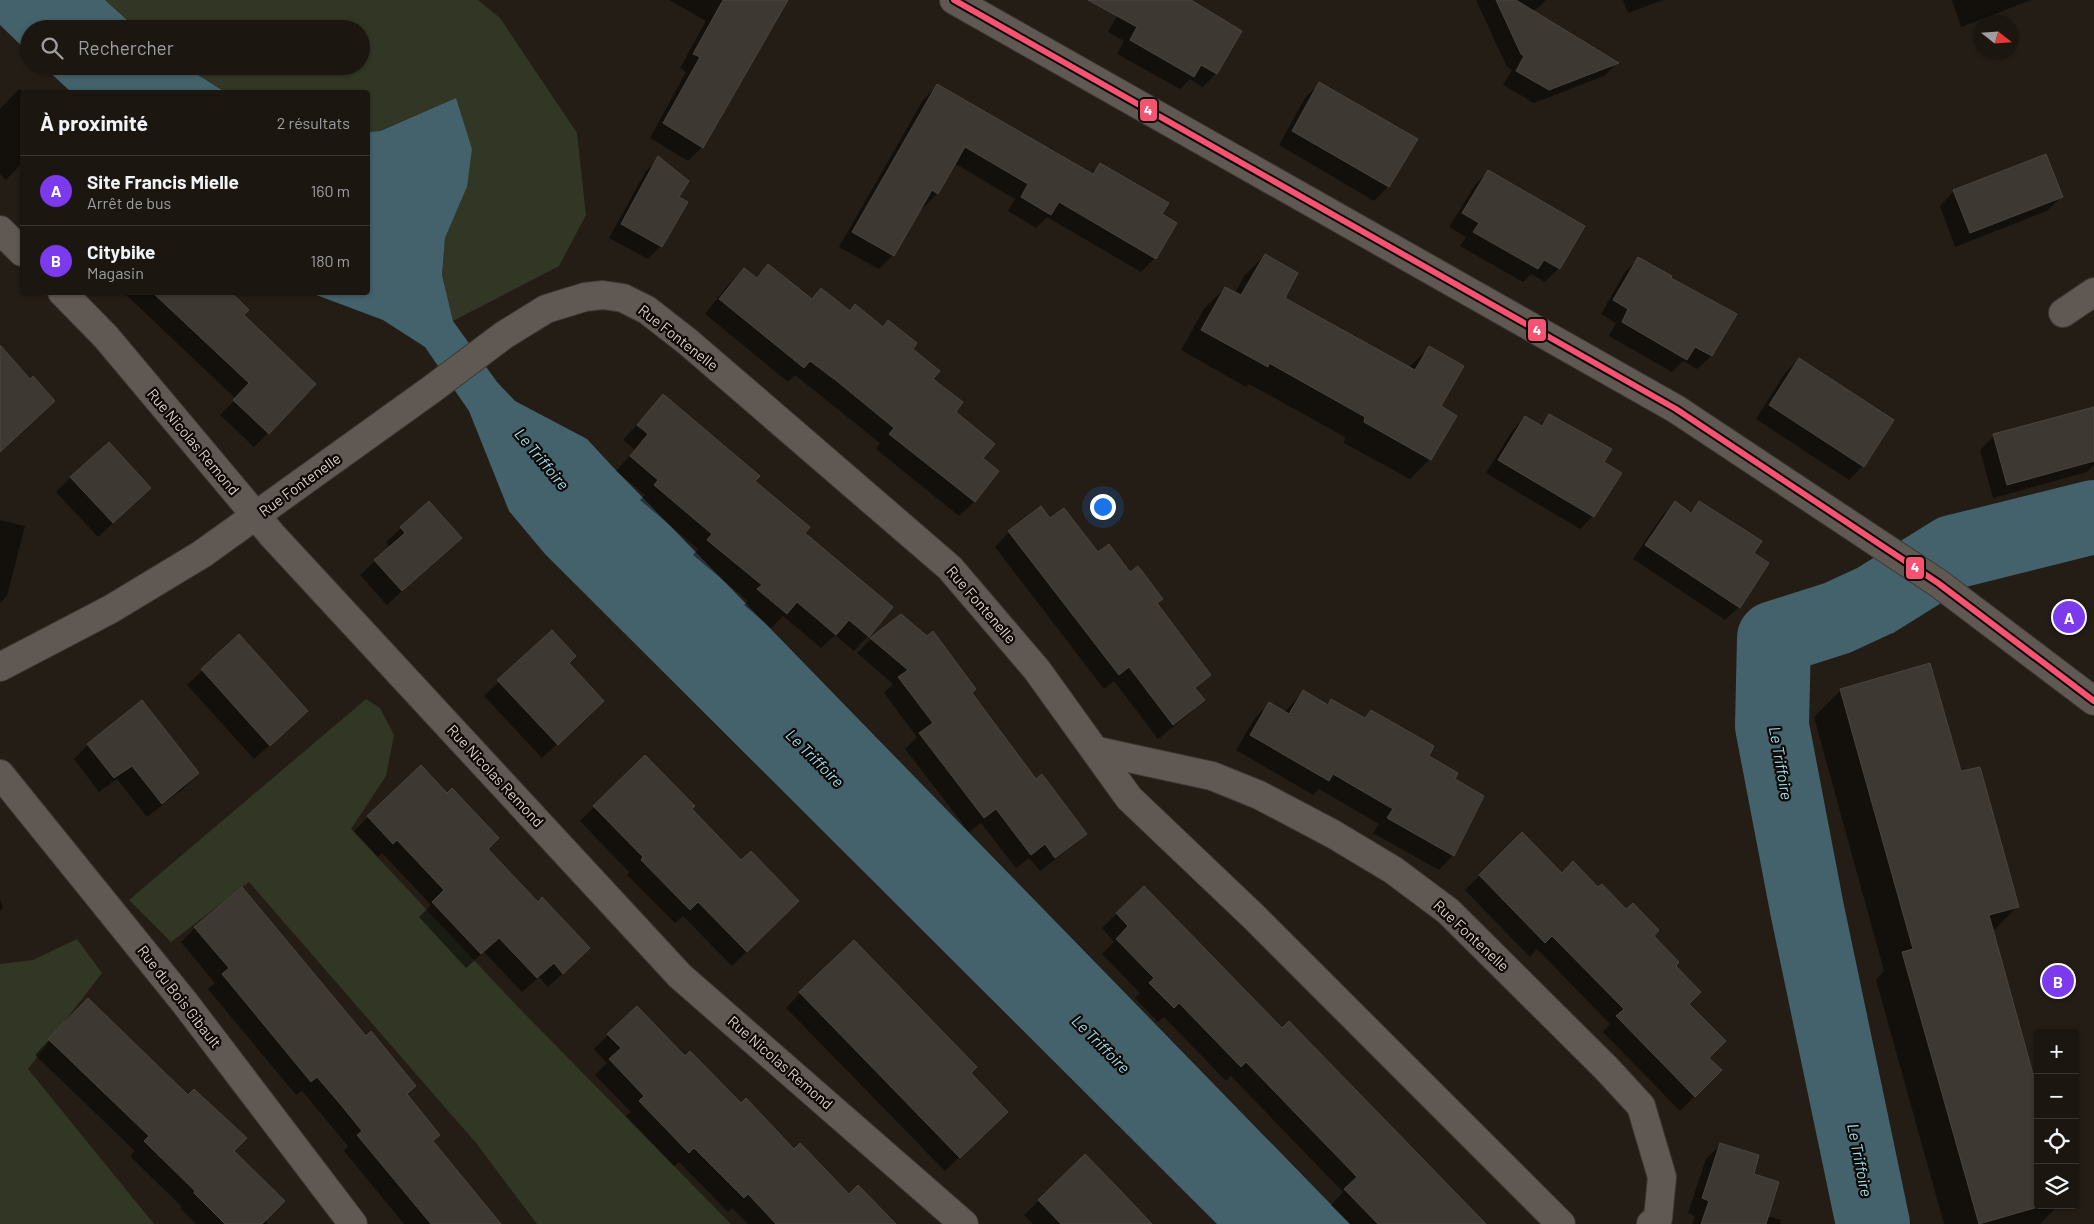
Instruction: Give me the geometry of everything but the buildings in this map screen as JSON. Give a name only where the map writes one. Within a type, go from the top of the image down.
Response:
[{"type":"street","points":[[954,0],[1676,409],[1938,583],[2094,701]]},
{"type":"street","points":[[0,230],[20,250]]},
{"type":"street","points":[[2063,313],[2094,292]]},
{"type":"street","name":"Rue Nicolas Remond","points":[[65,295],[106,337],[256,517],[680,976],[964,1224]]},
{"type":"street","name":"Rue Fontenelle","points":[[0,667],[111,609],[202,554],[256,517],[504,335],[546,310],[585,297],[603,295],[623,298],[647,310],[695,349],[950,568],[1037,670],[1130,798],[1260,923],[1561,1224]]},
{"type":"street","name":"Rue Fontenelle","points":[[1097,751],[1212,776],[1259,795],[1333,834],[1393,870],[1448,911],[1606,1068],[1641,1106],[1662,1177],[1658,1218],[1651,1224]]},
{"type":"street","name":"Rue du Bois Gibault","points":[[0,774],[185,1003],[353,1224]]},
{"type":"green space","points":[[105,0],[478,0],[500,18],[577,133],[586,215],[559,266],[453,321],[442,275],[445,238],[467,187],[456,98],[379,131],[370,132],[370,90],[222,90],[198,75],[370,75],[370,20],[127,20]]},
{"type":"green space","points":[[366,699],[380,708],[394,735],[386,776],[351,829],[518,1007],[731,1224],[537,1224],[476,1143],[249,882],[171,942],[129,900]]},
{"type":"green space","points":[[77,939],[102,973],[28,1069],[154,1224],[0,1224],[0,964],[33,960]]},
{"type":"water","points":[[0,0],[105,0],[127,20],[20,20],[20,44],[0,25]]},
{"type":"water","points":[[53,75],[198,75],[222,90],[69,90]]},
{"type":"water","points":[[456,98],[472,149],[467,187],[445,238],[442,275],[453,321],[497,382],[515,401],[587,439],[1350,1224],[1217,1224],[545,554],[509,511],[469,411],[425,347],[383,320],[316,295],[370,295],[370,132],[380,131]]},
{"type":"waterway","name":"Le Triffoire","points":[[1873,1224],[1807,909],[1772,726],[1774,638],[1837,618],[1876,600],[1953,552],[2094,517]]},
{"type":"transit line","name":"4","points":[[954,0],[1676,409],[1938,583],[2094,701]]},
{"type":"place","name":"Site Francis Mielle","points":[[2069,617]]},
{"type":"place","name":"Citybike","points":[[2058,981]]}]
